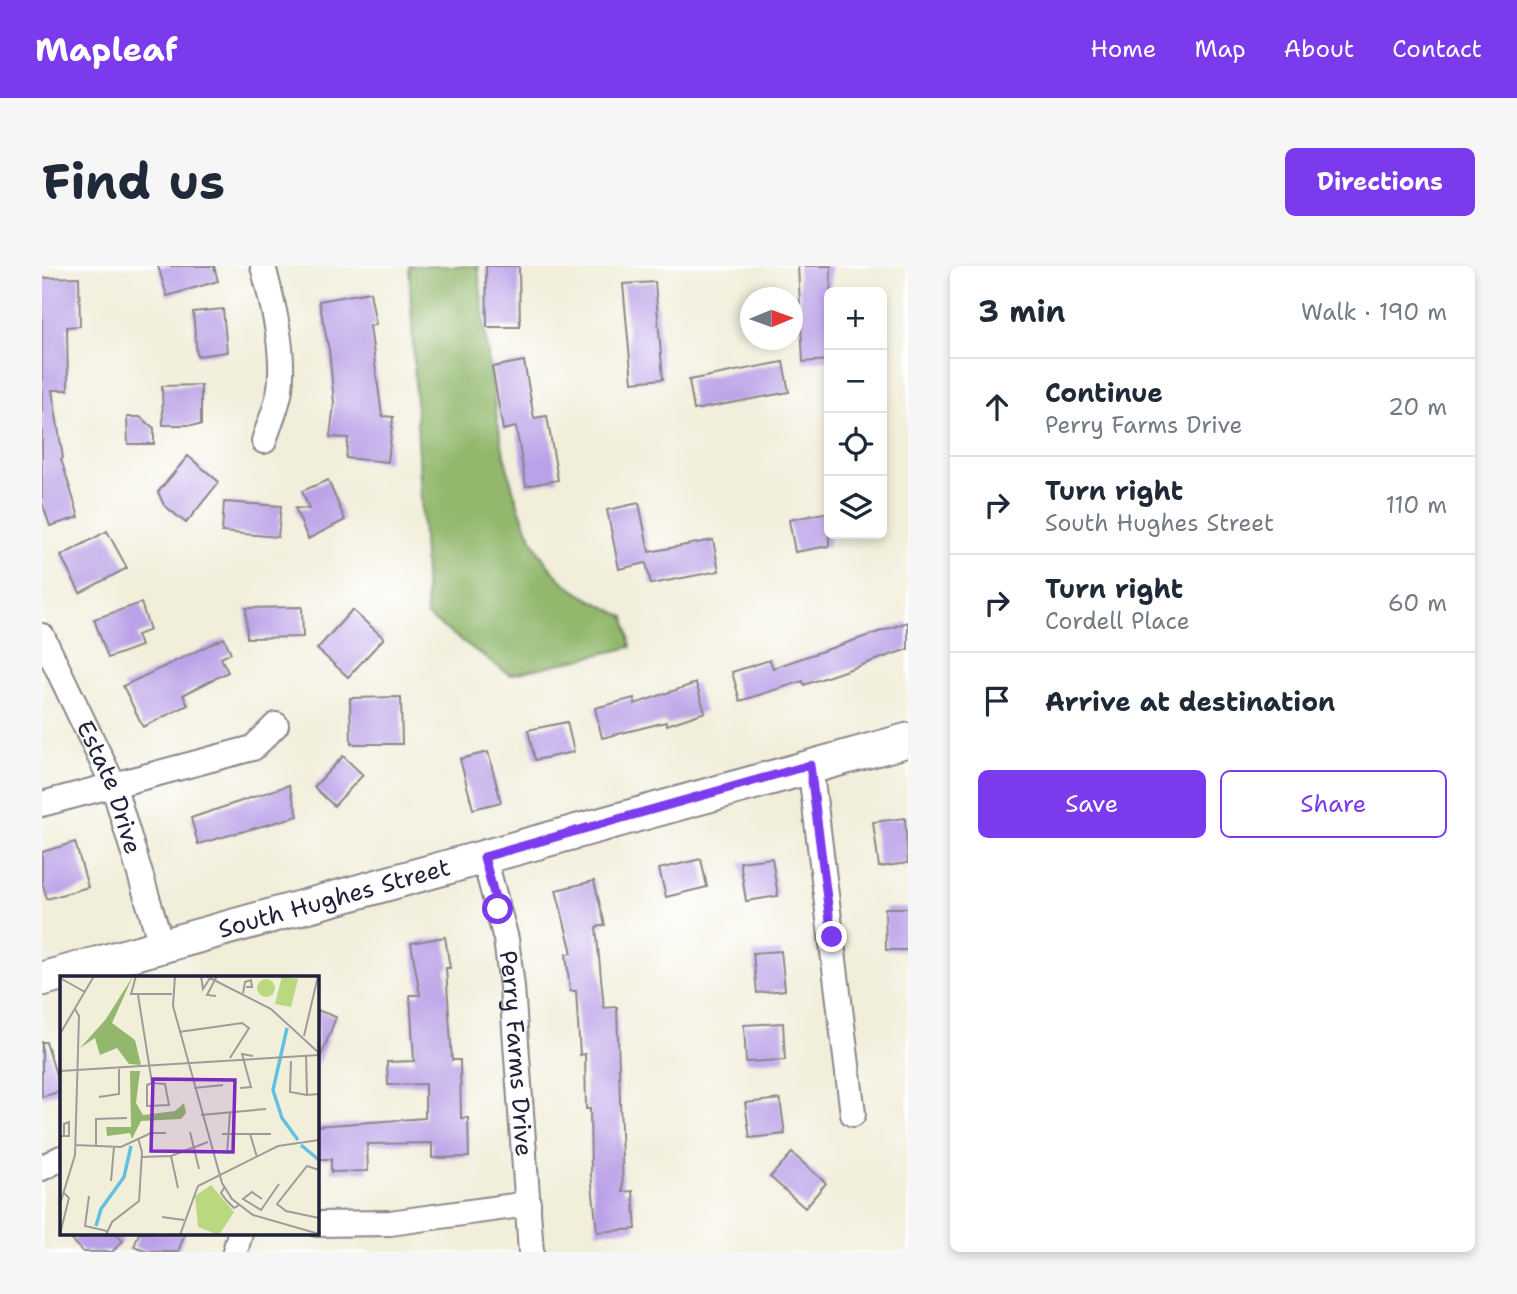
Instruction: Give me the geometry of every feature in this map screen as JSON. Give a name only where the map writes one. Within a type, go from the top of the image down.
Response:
[{"type":"street","points":[[263,266],[275,318],[281,375],[280,392],[264,440]]},
{"type":"street","name":"Estate Drive","points":[[42,636],[113,784],[161,944]]},
{"type":"street","points":[[42,804],[253,748],[276,725]]},
{"type":"street","name":"South Hughes Street","points":[[42,979],[908,740]]},
{"type":"street","points":[[810,765],[853,1114]]},
{"type":"street","name":"Perry Farms Drive","points":[[484,857],[506,939],[512,987],[531,1252]]},
{"type":"street","points":[[42,1168],[60,1159]]},
{"type":"street","points":[[318,1224],[390,1223],[528,1204]]},
{"type":"street","points":[[235,1252],[240,1234]]},
{"type":"green space","points":[[409,266],[478,266],[500,434],[510,480],[524,521],[542,556],[564,582],[585,597],[625,617],[631,647],[510,675],[427,616]]},
{"type":"building","points":[[158,266],[214,266],[218,281],[167,296]]},
{"type":"building","points":[[486,266],[519,266],[520,327],[487,327]]},
{"type":"building","points":[[798,266],[831,266],[831,287],[824,287],[824,360],[803,362],[803,287],[799,287]]},
{"type":"building","points":[[79,277],[80,326],[67,327],[68,390],[52,390],[63,458],[61,459],[79,517],[50,526],[42,502],[42,278]]},
{"type":"building","points":[[655,282],[663,379],[632,382],[623,284]]},
{"type":"building","points":[[370,292],[376,325],[370,326],[382,416],[393,417],[388,462],[346,458],[348,438],[330,437],[334,403],[329,350],[319,301]]},
{"type":"building","points":[[223,309],[227,352],[197,356],[193,312]]},
{"type":"building","points":[[524,361],[534,418],[547,416],[558,480],[526,486],[516,427],[503,430],[492,367]]},
{"type":"building","points":[[783,362],[789,392],[694,410],[689,380]]},
{"type":"building","points":[[201,385],[201,425],[163,425],[162,386]]},
{"type":"building","points":[[127,417],[140,417],[154,428],[154,444],[128,444]]},
{"type":"building","points":[[188,456],[219,482],[186,523],[164,505],[158,492]]},
{"type":"building","points":[[328,480],[345,520],[308,539],[295,508],[309,509],[302,491]]},
{"type":"building","points":[[224,502],[281,506],[278,537],[222,532]]},
{"type":"building","points":[[639,503],[649,552],[713,540],[719,571],[651,584],[646,563],[619,569],[607,510]]},
{"type":"building","points":[[824,513],[824,539],[829,539],[829,546],[795,552],[789,520]]},
{"type":"building","points":[[107,531],[127,568],[80,593],[61,556]]},
{"type":"building","points":[[141,603],[150,630],[137,635],[141,646],[108,658],[94,619]]},
{"type":"building","points":[[302,607],[303,637],[247,638],[246,608]]},
{"type":"building","points":[[352,610],[384,638],[348,677],[317,649]]},
{"type":"building","points":[[908,622],[908,649],[804,685],[803,681],[740,701],[732,672],[770,660],[773,668]]},
{"type":"building","points":[[224,638],[231,653],[221,658],[228,672],[183,695],[188,705],[143,727],[123,686]]},
{"type":"building","points":[[696,683],[705,712],[667,725],[666,722],[602,738],[595,708],[634,698],[635,704]]},
{"type":"building","points":[[401,697],[402,744],[351,744],[350,698]]},
{"type":"building","points":[[567,722],[574,752],[535,760],[528,730]]},
{"type":"building","points":[[488,752],[501,802],[473,809],[460,759]]},
{"type":"building","points":[[343,756],[363,775],[334,806],[314,787]]},
{"type":"building","points":[[289,785],[298,816],[198,844],[191,818]]},
{"type":"building","points":[[905,818],[908,863],[879,867],[873,822]]},
{"type":"building","points":[[75,842],[88,887],[47,899],[42,882],[42,852]]},
{"type":"building","points":[[772,858],[778,896],[746,901],[740,862]]},
{"type":"building","points":[[701,859],[707,887],[666,897],[659,869]]},
{"type":"building","points":[[594,881],[605,925],[596,927],[604,1008],[617,1007],[623,1192],[633,1191],[636,1229],[597,1232],[591,1174],[590,1109],[586,1109],[585,1054],[580,1055],[576,991],[570,991],[566,954],[572,953],[556,890]]},
{"type":"building","points":[[885,908],[908,908],[908,950],[886,950]]},
{"type":"building","points":[[445,937],[450,968],[446,968],[452,1060],[460,1060],[461,1118],[468,1118],[469,1157],[432,1158],[432,1143],[367,1144],[368,1171],[331,1172],[331,1159],[318,1159],[318,1126],[425,1118],[425,1084],[388,1085],[387,1062],[414,1061],[410,995],[420,995],[411,943]]},
{"type":"building","points":[[781,951],[785,990],[757,993],[753,953]]},
{"type":"building","points":[[318,1010],[336,1017],[318,1064]]},
{"type":"building","points":[[783,1023],[785,1060],[746,1062],[744,1025]]},
{"type":"building","points":[[42,1042],[46,1042],[60,1091],[42,1097]]},
{"type":"building","points":[[780,1099],[785,1134],[750,1138],[745,1103]]},
{"type":"building","points":[[792,1153],[826,1183],[805,1208],[770,1177]]},
{"type":"building","points":[[78,1234],[116,1234],[123,1241],[112,1252],[83,1252],[72,1241]]},
{"type":"building","points":[[139,1234],[185,1234],[178,1252],[148,1252],[134,1247]]},
{"type":"route","points":[[498,909],[484,857],[810,765],[832,937]]}]
